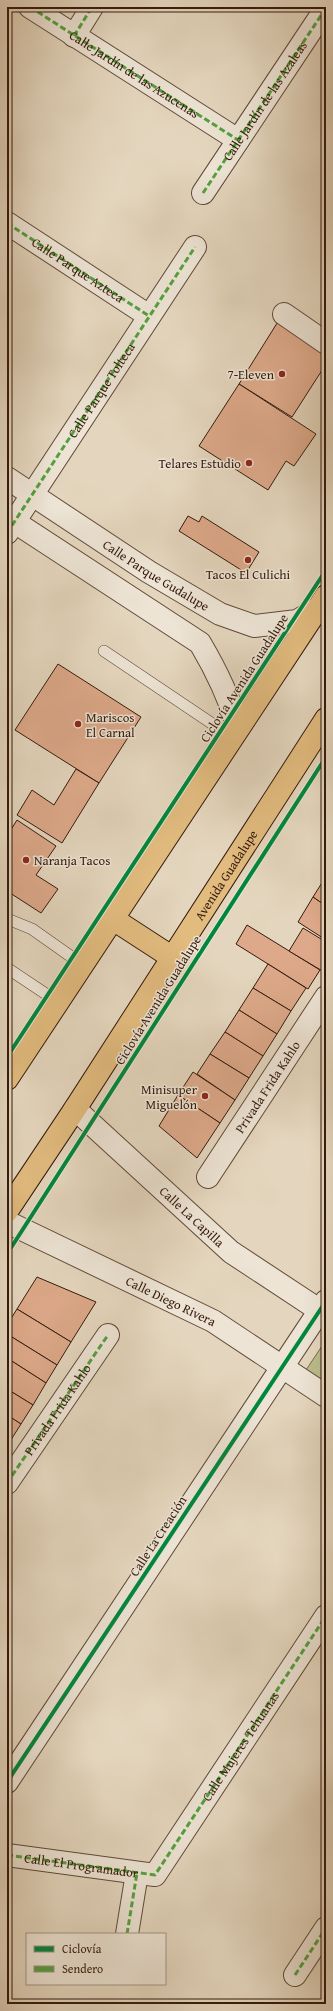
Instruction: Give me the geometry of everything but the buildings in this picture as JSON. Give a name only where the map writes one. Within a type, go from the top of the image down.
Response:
[{"type":"main road","points":[[7,1079],[321,603]]},
{"type":"main road","name":"Avenida Guadalupe","points":[[7,1211],[173,958],[326,719]]},
{"type":"main road","points":[[113,919],[173,958]]},
{"type":"street","name":"Calle Jardín de las Azucenas","points":[[30,7],[238,140]]},
{"type":"street","points":[[74,36],[92,7]]},
{"type":"street","name":"Calle Jardín de las Azaleas","points":[[203,193],[326,8]]},
{"type":"street","name":"Calle Parque Azteca","points":[[7,223],[149,316]]},
{"type":"street","name":"Calle Parque Tolteca","points":[[9,524],[33,494],[195,247]]},
{"type":"street","points":[[284,314],[326,343]]},
{"type":"street","name":"Calle Parque Gudalupe","points":[[7,478],[149,572],[220,614],[254,626],[298,622],[321,603]]},
{"type":"street","points":[[9,524],[200,642],[218,672],[235,732]]},
{"type":"street","points":[[133,600],[149,572]]},
{"type":"street","points":[[200,642],[220,614]]},
{"type":"street","name":"Privada Frida Kahlo","points":[[208,1177],[326,997]]},
{"type":"street","name":"Calle La Capilla","points":[[75,1109],[231,1252],[323,1306]]},
{"type":"street","name":"Calle Diego Rivera","points":[[7,1222],[213,1321],[326,1396]]},
{"type":"street","name":"Calle La Creación","points":[[7,1782],[323,1306]]},
{"type":"street","name":"Privada Frida Kahlo","points":[[7,1483],[108,1335]]},
{"type":"street","name":"Calle Mujeres Tehuanas","points":[[127,1933],[146,1874],[326,1616]]},
{"type":"street","name":"Calle El Programador","points":[[7,1855],[146,1874]]},
{"type":"street","points":[[295,1975],[326,1928]]},
{"type":"lane","points":[[104,651],[235,732]]},
{"type":"lane","points":[[7,922],[10,920],[32,929],[83,965]]},
{"type":"lane","points":[[7,968],[58,1002]]},
{"type":"green space","points":[[326,1340],[326,1388],[304,1373]]},
{"type":"marked path","points":[[30,7],[238,140]]},
{"type":"marked path","points":[[74,36],[92,7]]},
{"type":"marked path","points":[[203,193],[326,8]]},
{"type":"marked path","points":[[7,223],[149,316]]},
{"type":"marked path","points":[[7,533],[195,247]]},
{"type":"marked path","points":[[7,1483],[108,1335]]},
{"type":"marked path","points":[[7,1855],[155,1875],[326,1616]]},
{"type":"marked path","points":[[127,1933],[137,1873]]},
{"type":"marked path","points":[[295,1975],[326,1928]]},
{"type":"cycle path","name":"Ciclovía Avenida Guadalupe","points":[[7,1057],[326,570]]},
{"type":"cycle path","name":"Ciclovía Avenida Guadalupe","points":[[7,1254],[326,757]]},
{"type":"cycle path","points":[[7,1782],[326,1301]]},
{"type":"place","name":"7-Eleven","points":[[282,374]]},
{"type":"place","name":"Telares Estudio","points":[[249,463]]},
{"type":"place","name":"Tacos El Culichi","points":[[248,560]]},
{"type":"place","name":"Mariscos El Carnal","points":[[78,724]]},
{"type":"place","name":"Naranja Tacos","points":[[26,860]]},
{"type":"place","name":"Minisuper Miguelón","points":[[205,1096]]}]
